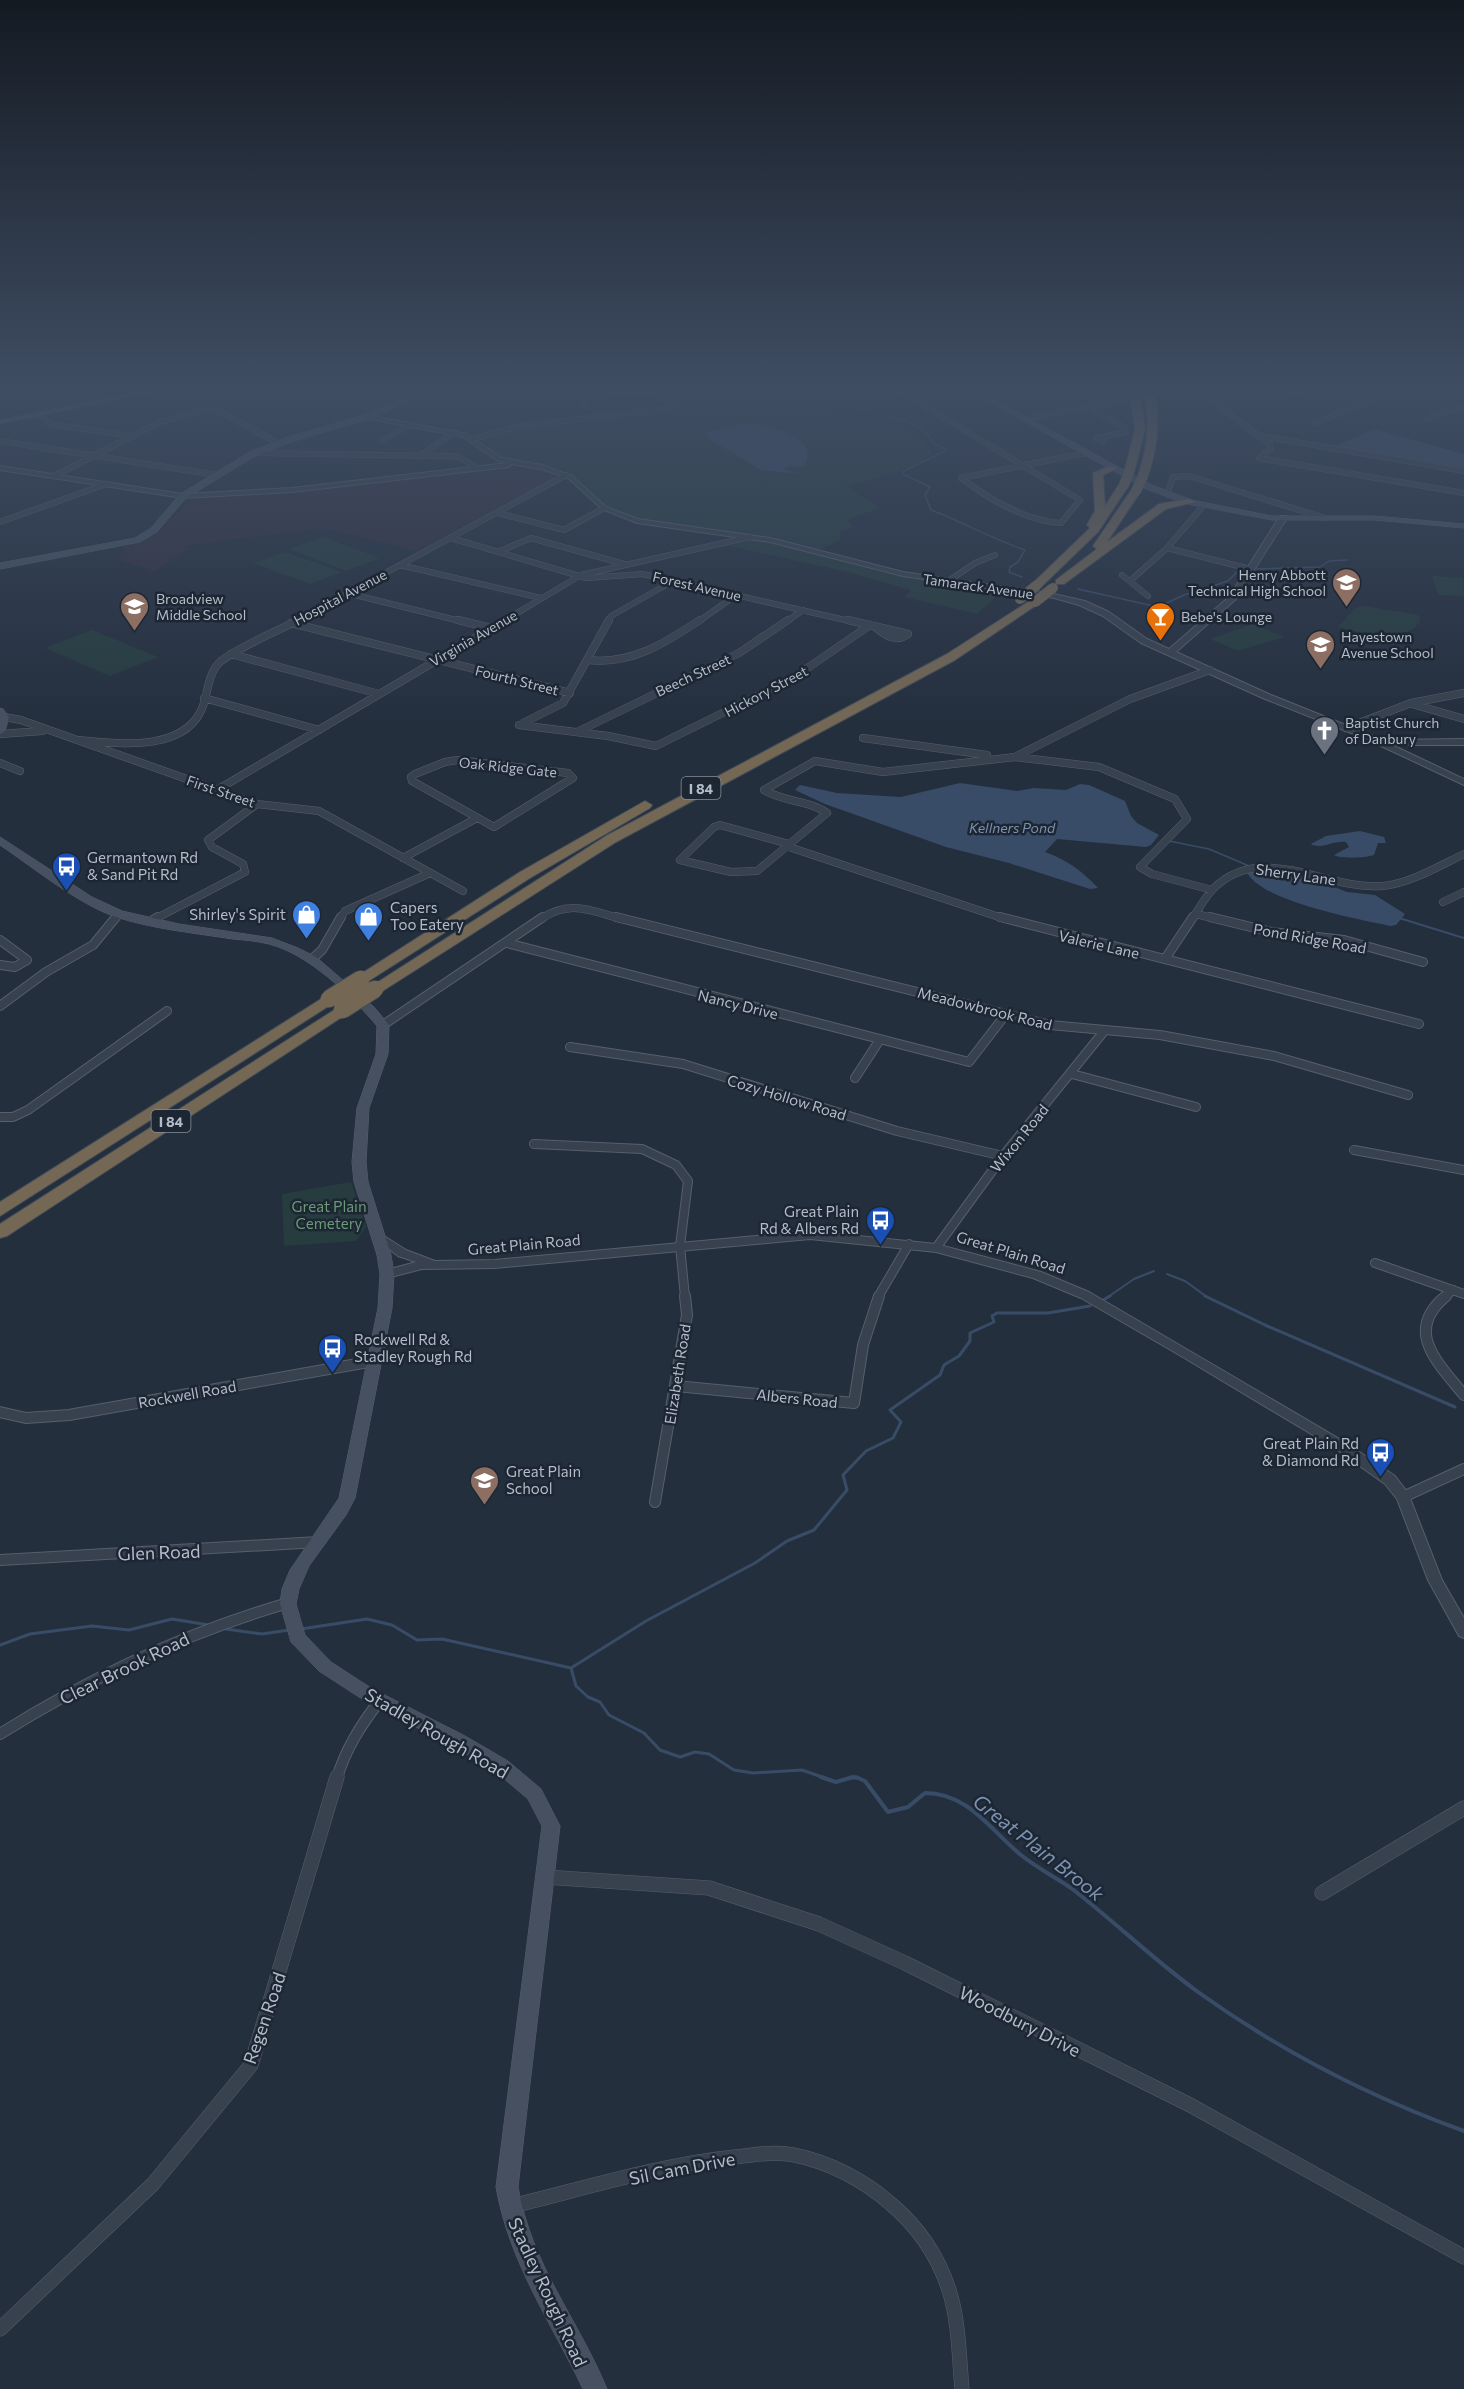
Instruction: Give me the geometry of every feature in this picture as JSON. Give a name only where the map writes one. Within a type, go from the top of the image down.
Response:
[{"type":"highway","points":[[1068,558],[1099,515],[1099,498]]},
{"type":"highway","name":"I 84","points":[[0,1232],[336,1005],[361,979],[508,885],[620,819],[936,652],[1020,599],[1068,558],[1108,512],[1116,498]]},
{"type":"highway","name":"I 84","points":[[0,1210],[336,1005],[375,989],[541,881],[619,834],[951,657],[1057,585],[1101,542],[1131,498]]},
{"type":"highway","points":[[1153,513],[1164,498]]},
{"type":"highway","points":[[1057,585],[1153,513],[1171,503],[1190,502]]},
{"type":"main road","points":[[0,566],[137,540],[154,530],[181,498]]},
{"type":"main road","points":[[1178,498],[1259,517],[1386,519],[1464,526]]},
{"type":"main road","points":[[0,732],[2,714]]},
{"type":"main road","points":[[0,840],[88,899],[119,914],[272,941],[312,959],[370,1010],[383,1025],[384,1042],[363,1108],[359,1162],[361,1182],[381,1238],[387,1274]]},
{"type":"main road","name":"Stadley Rough Road","points":[[387,1274],[385,1308],[347,1498],[294,1577],[288,1603],[293,1630],[308,1652],[332,1672],[494,1762],[534,1793],[548,1811],[551,1826],[508,2170],[509,2207],[522,2245],[595,2389]]},
{"type":"street","points":[[0,522],[66,498]]},
{"type":"street","name":"Hospital Avenue","points":[[79,740],[123,743],[174,735],[198,720],[212,670],[231,654],[524,498]]},
{"type":"street","name":"Tamarack Avenue","points":[[594,498],[604,508],[624,517],[652,525],[784,543],[891,572],[1054,596],[1082,603],[1106,614],[1141,639],[1464,782]]},
{"type":"street","points":[[996,498],[1028,517],[1053,524],[1066,520],[1080,500],[1078,498]]},
{"type":"street","points":[[1262,498],[1325,518]]},
{"type":"street","points":[[1130,581],[1167,548],[1204,505]]},
{"type":"street","points":[[498,513],[564,530],[604,508]]},
{"type":"street","points":[[1171,652],[1225,605],[1243,582],[1283,518]]},
{"type":"street","name":"Virginia Avenue","points":[[217,790],[581,575],[750,537]]},
{"type":"street","name":"Forest Avenue","points":[[452,538],[593,578],[643,574],[872,625],[908,634],[897,639],[889,638],[872,625]]},
{"type":"street","points":[[498,552],[521,540],[531,538],[627,565]]},
{"type":"street","points":[[1167,548],[1250,569]]},
{"type":"street","points":[[948,582],[975,563],[995,555]]},
{"type":"street","points":[[400,565],[541,598]]},
{"type":"street","points":[[1122,575],[1148,596]]},
{"type":"street","points":[[577,731],[519,724],[557,707],[570,693],[611,616],[659,591],[673,581]]},
{"type":"street","points":[[347,593],[491,628]]},
{"type":"street","points":[[588,660],[606,662],[626,659],[681,632],[736,595]]},
{"type":"street","name":"Beech Street","points":[[577,731],[739,653],[803,610]]},
{"type":"street","name":"Fourth Street","points":[[291,623],[570,693]]},
{"type":"street","name":"Hickory Street","points":[[577,731],[656,746],[794,678],[872,625]]},
{"type":"street","points":[[231,654],[378,694]]},
{"type":"street","points":[[1015,757],[1130,699],[1210,670]]},
{"type":"street","points":[[1346,728],[1411,704],[1464,693]]},
{"type":"street","points":[[204,698],[319,730]]},
{"type":"street","points":[[1411,704],[1464,719]]},
{"type":"street","name":"First Street","points":[[2,714],[256,804],[319,811],[463,891]]},
{"type":"street","points":[[0,732],[47,731]]},
{"type":"street","points":[[863,738],[1099,767],[1175,799],[1187,819],[1140,867],[1152,873],[1212,890]]},
{"type":"street","points":[[1378,742],[1464,742]]},
{"type":"street","points":[[787,845],[827,813],[820,808],[772,795],[764,790],[811,762],[826,761],[883,772],[1001,756]]},
{"type":"street","name":"Oak Ridge Gate","points":[[458,760],[572,775],[570,781],[502,824],[494,827],[477,818],[412,781],[411,777],[437,765],[458,760]]},
{"type":"street","points":[[0,763],[20,771]]},
{"type":"street","points":[[153,920],[245,872],[243,864],[212,847],[208,840],[256,804]]},
{"type":"street","points":[[403,858],[477,818]]},
{"type":"street","name":"Valerie Lane","points":[[787,845],[751,875],[680,860],[714,827],[720,825],[787,845],[1023,926],[1165,959],[1419,1024]]},
{"type":"street","name":"Sherry Lane","points":[[1165,959],[1212,890],[1228,875],[1240,869],[1259,867],[1357,884],[1385,886],[1462,856]]},
{"type":"street","points":[[312,959],[322,950],[345,911],[430,873]]},
{"type":"street","points":[[1443,902],[1464,892]]},
{"type":"street","name":"Meadowbrook Road","points":[[507,944],[551,912],[564,907],[582,908],[1050,1025],[1160,1035],[1256,1052],[1408,1095]]},
{"type":"street","points":[[0,1006],[46,972],[93,945],[119,914]]},
{"type":"street","name":"Pond Ridge Road","points":[[1196,914],[1271,932],[1344,940],[1423,962]]},
{"type":"street","points":[[0,940],[27,960],[15,967],[0,965]]},
{"type":"street","points":[[383,1025],[507,944]]},
{"type":"street","name":"Nancy Drive","points":[[507,944],[879,1041],[969,1062],[1006,1014]]},
{"type":"street","points":[[0,950],[11,948]]},
{"type":"street","points":[[0,1117],[13,1117],[28,1110],[167,1011]]},
{"type":"street","name":"Wixon Road","points":[[936,1248],[1003,1156],[1106,1030]]},
{"type":"street","points":[[855,1078],[879,1041]]},
{"type":"street","name":"Cozy Hollow Road","points":[[570,1047],[683,1064],[897,1131],[1003,1156]]},
{"type":"street","points":[[1072,1074],[1196,1107]]},
{"type":"street","name":"Elizabeth Road","points":[[534,1144],[627,1147],[654,1153],[676,1165],[684,1173],[689,1188],[680,1246],[687,1315],[655,1502]]},
{"type":"street","points":[[1354,1150],[1464,1170]]},
{"type":"street","name":"Great Plain Road","points":[[387,1274],[397,1270],[436,1265],[495,1264],[810,1235],[936,1248],[1017,1268],[1085,1295],[1371,1464],[1390,1480],[1403,1497],[1435,1580],[1464,1632]]},
{"type":"street","name":"Great Plain Road","points":[[381,1238],[402,1253],[436,1265]]},
{"type":"street","name":"Albers Road","points":[[676,1386],[854,1403],[862,1345],[878,1296],[909,1244]]},
{"type":"street","points":[[1375,1263],[1464,1294]]},
{"type":"street","points":[[1453,1290],[1440,1299],[1426,1320],[1422,1333],[1426,1348],[1464,1395]]},
{"type":"street","name":"Rockwell Road","points":[[0,1412],[26,1418],[69,1415],[374,1361]]},
{"type":"street","points":[[1403,1497],[1464,1469]]},
{"type":"street","name":"Glen Road","points":[[0,1560],[192,1551],[318,1542]]},
{"type":"street","name":"Clear Brook Road","points":[[0,1734],[30,1714],[152,1650],[220,1623],[288,1603]]},
{"type":"street","name":"Regen Road","points":[[0,2329],[153,2184],[251,2065],[344,1758],[358,1728],[380,1700]]},
{"type":"street","points":[[1322,1893],[1464,1808]]},
{"type":"street","name":"Woodbury Drive","points":[[545,1877],[709,1888],[819,1924],[905,1963],[1190,2106],[1423,2232],[1464,2257]]},
{"type":"street","name":"Sil Cam Drive","points":[[509,2207],[723,2156],[790,2154],[844,2170],[886,2198],[923,2238],[948,2289],[957,2328],[962,2389]]},
{"type":"shaded area","points":[[516,498],[417,551],[323,528],[183,546],[191,548],[155,571],[118,560],[125,546],[155,535],[192,499]]},
{"type":"green space","points":[[598,498],[865,498],[880,508],[846,520],[853,526],[841,532],[839,541],[814,552],[884,573],[1001,592],[977,614],[905,597],[911,590],[848,572],[729,546],[759,538],[650,523],[619,514]]},
{"type":"green space","points":[[323,537],[380,558],[346,571],[289,549]]},
{"type":"green space","points":[[285,552],[342,572],[310,584],[253,563]]},
{"type":"green space","points":[[1432,576],[1463,578],[1464,596],[1438,595]]},
{"type":"green space","points":[[1364,606],[1419,615],[1420,621],[1413,629],[1393,635],[1370,634],[1338,627],[1355,608]]},
{"type":"green space","points":[[1253,624],[1285,637],[1238,651],[1210,639]]},
{"type":"green space","points":[[92,630],[158,657],[110,676],[45,648]]},
{"type":"green space","name":"Great Plain Cemetery","points":[[351,1182],[366,1227],[356,1241],[284,1246],[282,1194]]},
{"type":"water","name":"Kellners Pond","points":[[960,783],[1017,791],[1034,788],[1066,790],[1080,784],[1089,785],[1125,801],[1131,816],[1137,823],[1159,835],[1151,845],[1146,847],[1057,839],[1045,852],[1073,866],[1098,888],[1090,889],[1009,863],[946,847],[825,804],[795,790],[800,785],[837,793],[901,797]]},
{"type":"water","points":[[1360,831],[1384,837],[1386,843],[1378,843],[1374,855],[1354,858],[1334,855],[1349,847],[1346,842],[1319,846],[1311,844],[1326,836]]},
{"type":"water","points":[[1266,870],[1316,880],[1347,892],[1375,895],[1405,914],[1396,925],[1390,926],[1313,908],[1273,893],[1258,884],[1248,874],[1249,871]]},
{"type":"waterway","points":[[926,498],[931,510],[1025,550],[1018,562],[1010,567],[1009,572],[1022,577]]},
{"type":"waterway","points":[[1256,569],[1320,567],[1329,561],[1347,560]]},
{"type":"waterway","points":[[1078,589],[1158,607],[1184,595],[1228,581],[1237,572]]},
{"type":"waterway","points":[[1169,841],[1209,849],[1249,866]]},
{"type":"waterway","points":[[1402,919],[1399,918],[1464,938]]},
{"type":"waterway","points":[[1108,1297],[1134,1279],[1154,1271]]},
{"type":"waterway","points":[[1167,1274],[1185,1281],[1207,1297]]},
{"type":"waterway","points":[[1103,1300],[1110,1296]]},
{"type":"waterway","points":[[1207,1297],[1265,1325],[1455,1407]]},
{"type":"waterway","points":[[571,1668],[646,1621],[755,1563],[787,1541],[814,1530],[847,1490],[843,1475],[866,1451],[893,1438],[901,1422],[890,1410],[940,1375],[944,1365],[959,1356],[970,1341],[970,1333],[994,1322],[992,1316],[997,1313],[1048,1313],[1090,1306]]},
{"type":"waterway","points":[[0,1645],[30,1634],[92,1626],[129,1630],[172,1619],[209,1625]]},
{"type":"waterway","points":[[301,1629],[367,1619],[392,1625],[417,1640],[442,1639],[571,1668]]},
{"type":"waterway","points":[[226,1629],[262,1634],[289,1630]]},
{"type":"waterway","name":"Great Plain Brook","points":[[571,1668],[576,1686],[588,1697],[600,1702],[609,1715],[644,1733],[660,1750],[680,1757],[695,1752],[709,1754],[734,1770],[753,1773],[802,1770],[825,1778]]},
{"type":"waterway","name":"Great Plain Brook","points":[[821,1777],[836,1782],[850,1778]]},
{"type":"waterway","name":"Great Plain Brook","points":[[850,1778],[858,1778]]},
{"type":"waterway","name":"Great Plain Brook","points":[[858,1778],[865,1781],[888,1812],[908,1807],[925,1793],[954,1799],[967,1806],[1021,1855],[1071,1888],[1182,1980],[1229,2013],[1293,2053],[1326,2070],[1394,2103],[1464,2131]]},
{"type":"place","name":"Henry Abbott Technical High School","points":[[1347,608]]},
{"type":"place","name":"Broadview Middle School","points":[[135,632]]},
{"type":"place","name":"Bebe's Lounge","points":[[1160,642]]},
{"type":"place","name":"Hayestown Avenue School","points":[[1320,670]]},
{"type":"place","name":"Baptist Church of Danbury","points":[[1324,756]]},
{"type":"place","name":"Germantown Rd & Sand Pit Rd","points":[[66,892]]},
{"type":"place","name":"Shirley's Spirit","points":[[307,940]]},
{"type":"place","name":"Capers Too Eatery","points":[[369,942]]},
{"type":"place","name":"Great Plain Rd & Albers Rd","points":[[880,1246]]},
{"type":"place","name":"Rockwell Rd & Stadley Rough Rd","points":[[333,1374]]},
{"type":"place","name":"Great Plain Rd & Diamond Rd","points":[[1380,1478]]},
{"type":"place","name":"Great Plain School","points":[[485,1506]]}]
